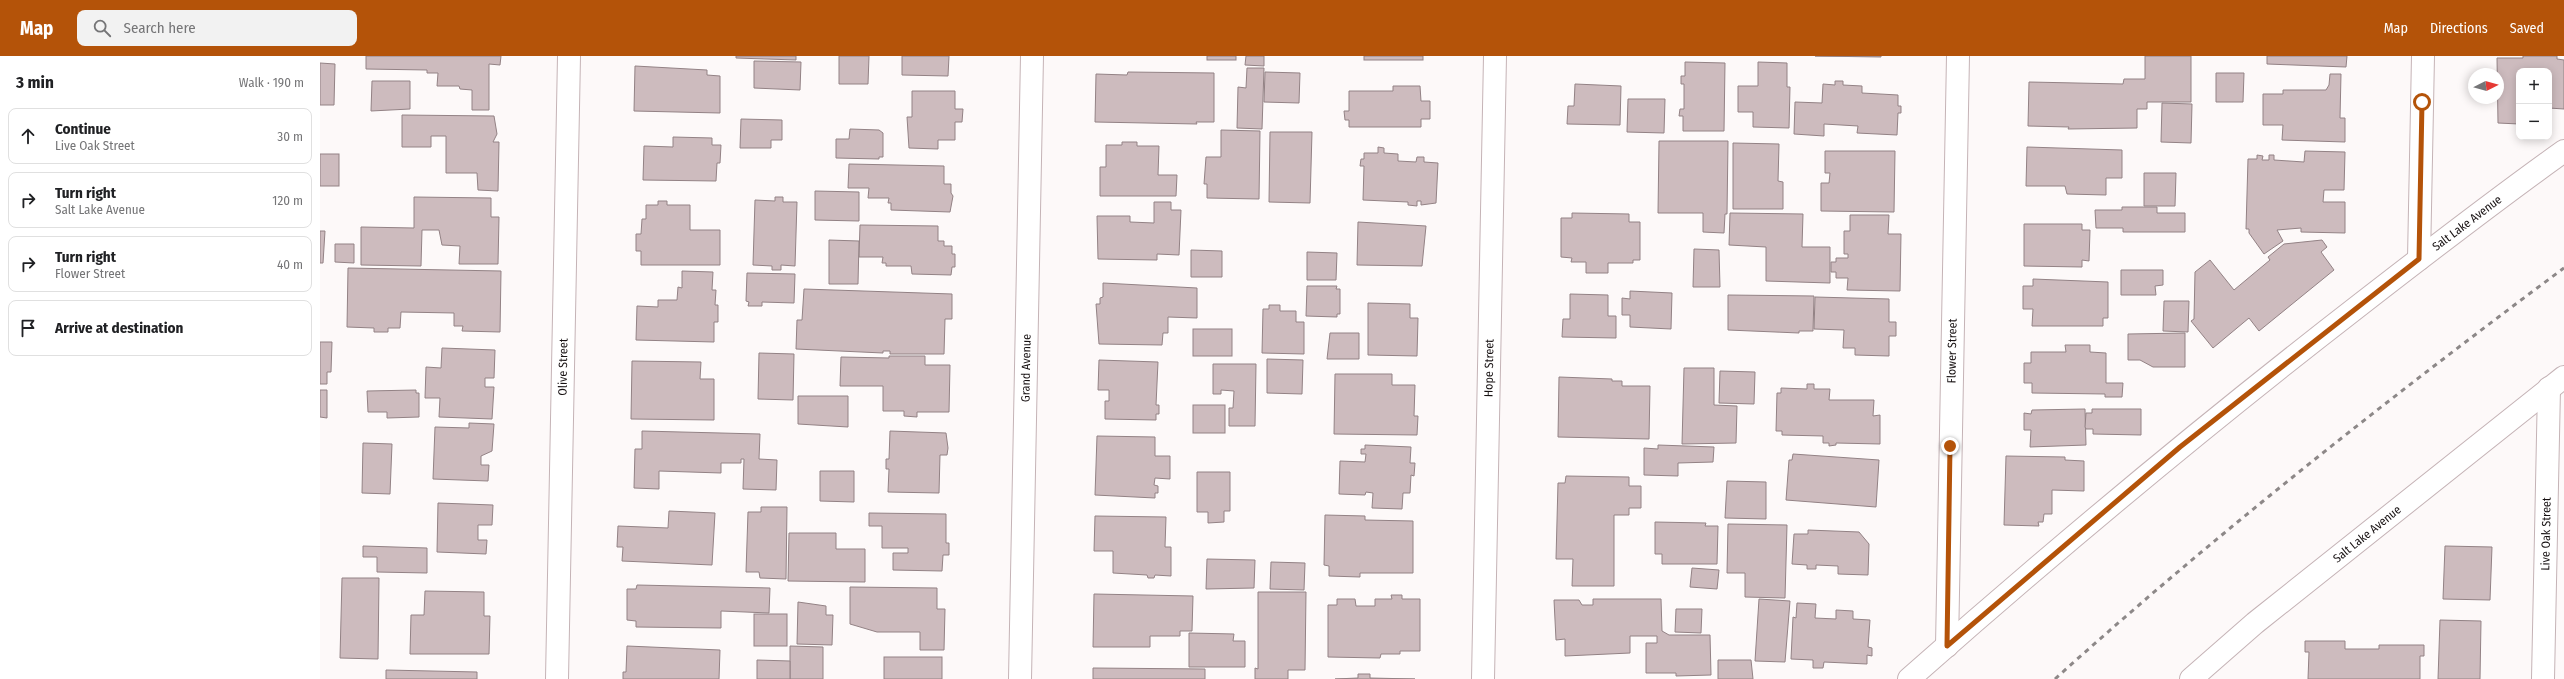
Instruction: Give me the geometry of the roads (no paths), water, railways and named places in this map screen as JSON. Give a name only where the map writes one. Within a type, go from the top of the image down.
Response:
[{"type":"street","name":"Olive Street","points":[[557,679],[569,56]]},
{"type":"street","name":"Grand Avenue","points":[[1020,679],[1032,56]]},
{"type":"street","name":"Hope Street","points":[[1483,679],[1495,56]]},
{"type":"street","name":"Flower Street","points":[[1947,646],[1958,56]]},
{"type":"street","points":[[2419,259],[2422,56]]},
{"type":"street","name":"Salt Lake Avenue","points":[[1909,679],[2180,447],[2419,259],[2564,151]]},
{"type":"street","name":"Salt Lake Avenue","points":[[2191,679],[2255,623],[2557,383]]},
{"type":"street","name":"Live Oak Street","points":[[2543,679],[2557,383]]},
{"type":"railway","points":[[2055,679],[2178,571],[2241,519],[2433,367],[2564,268]]}]
